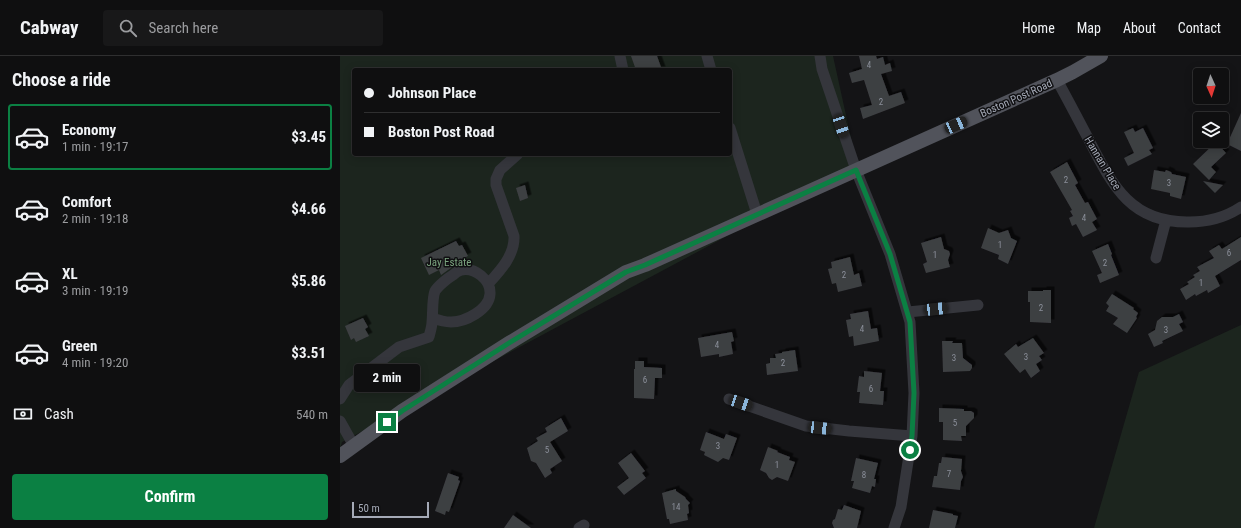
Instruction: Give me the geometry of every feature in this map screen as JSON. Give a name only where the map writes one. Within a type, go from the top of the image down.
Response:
[{"type":"main road","name":"Boston Post Road","points":[[340,456],[402,411],[509,343],[626,272],[1057,80],[1101,56]]},
{"type":"street","points":[[620,56],[623,68]]},
{"type":"street","points":[[707,56],[710,68]]},
{"type":"street","points":[[820,56],[822,69],[856,170],[890,254],[910,322],[914,393],[912,436],[901,507],[894,528]]},
{"type":"street","name":"Hannan Place","points":[[1057,80],[1103,167],[1118,190],[1132,204],[1148,214],[1162,220],[1179,222],[1198,222],[1214,219],[1233,212],[1241,206]]},
{"type":"street","points":[[732,134],[758,214]]},
{"type":"street","points":[[489,283],[508,259],[514,242],[514,236],[496,185],[496,179],[500,170],[516,156]]},
{"type":"street","points":[[1156,258],[1166,220]]},
{"type":"street","points":[[340,399],[349,385],[399,347],[429,337],[433,318],[435,291],[446,279],[460,270],[471,271],[480,274],[489,283],[490,295],[486,305],[476,314],[466,320],[450,322],[433,318]]},
{"type":"street","points":[[908,312],[978,305]]},
{"type":"street","points":[[728,399],[806,426],[912,436]]},
{"type":"street","points":[[340,421],[354,446]]},
{"type":"green space","name":"Jay Estate","points":[[340,56],[833,56],[860,179],[855,170],[830,181],[342,442],[340,449]]},
{"type":"green space","points":[[1241,325],[1241,528],[1094,528],[1139,372]]},
{"type":"building","points":[[631,56],[657,56],[661,68],[635,68]]},
{"type":"building","points":[[859,56],[876,56],[877,59],[883,57],[885,65],[890,63],[892,71],[881,74],[889,96],[901,92],[905,103],[863,119],[860,108],[872,105],[864,80],[852,83],[849,73],[862,69]]},
{"type":"building","points":[[1241,113],[1241,151],[1229,145],[1229,140]]},
{"type":"building","points":[[1133,128],[1135,132],[1143,128],[1153,148],[1149,150],[1152,154],[1128,166],[1124,158],[1134,153],[1124,132]]},
{"type":"building","points":[[1210,148],[1221,148],[1226,153],[1211,167],[1216,172],[1209,180],[1193,164]]},
{"type":"building","points":[[1067,162],[1078,183],[1075,185],[1085,203],[1088,202],[1097,219],[1092,222],[1097,230],[1083,237],[1076,224],[1072,226],[1069,218],[1073,216],[1070,211],[1072,210],[1050,172]]},
{"type":"building","points":[[1154,170],[1165,172],[1166,170],[1172,174],[1186,177],[1181,199],[1170,196],[1170,193],[1151,189]]},
{"type":"building","points":[[1203,181],[1223,185],[1215,193]]},
{"type":"building","points":[[525,185],[528,198],[520,201],[516,188]]},
{"type":"building","points":[[988,228],[999,233],[1008,230],[1011,238],[1017,241],[1008,264],[998,259],[999,255],[981,248]]},
{"type":"building","points":[[941,237],[944,249],[949,251],[950,254],[948,260],[950,267],[926,273],[923,264],[927,262],[921,243]]},
{"type":"building","points":[[1241,237],[1241,260],[1215,276],[1220,286],[1208,293],[1207,290],[1196,296],[1195,294],[1186,300],[1180,289],[1189,284],[1187,282],[1195,277],[1193,275],[1200,271],[1197,267],[1214,258],[1209,251],[1219,245],[1222,249]]},
{"type":"building","points":[[456,241],[459,246],[462,245],[468,256],[453,263],[455,265],[441,275],[439,270],[429,275],[421,258]]},
{"type":"building","points":[[1108,244],[1119,275],[1100,283],[1097,275],[1102,273],[1092,251]]},
{"type":"building","points":[[850,257],[854,275],[859,273],[862,286],[838,292],[836,283],[832,284],[828,269],[832,268],[831,262]]},
{"type":"building","points":[[1051,290],[1051,323],[1030,322],[1030,302],[1028,302],[1028,291]]},
{"type":"building","points":[[1112,294],[1134,308],[1133,309],[1138,313],[1137,318],[1127,333],[1113,324],[1118,318],[1106,311],[1109,306],[1106,303]]},
{"type":"building","points":[[868,311],[871,329],[877,328],[879,341],[854,346],[853,336],[849,337],[846,320],[851,319],[850,314]]},
{"type":"building","points":[[1179,314],[1183,322],[1179,324],[1183,331],[1162,341],[1163,343],[1154,347],[1148,334],[1155,330],[1157,321],[1162,317],[1173,317]]},
{"type":"building","points":[[363,318],[368,327],[365,329],[369,336],[356,342],[354,338],[351,340],[345,326]]},
{"type":"building","points":[[732,332],[734,341],[731,342],[733,354],[719,357],[719,354],[701,357],[698,338]]},
{"type":"building","points":[[1033,338],[1044,353],[1039,356],[1042,360],[1036,364],[1040,371],[1031,378],[1025,369],[1020,373],[1004,354],[1016,344],[1018,347]]},
{"type":"building","points":[[942,341],[962,343],[963,358],[972,365],[970,371],[943,372]]},
{"type":"building","points":[[795,350],[798,371],[767,375],[766,364],[770,363],[770,358],[776,358],[775,354]]},
{"type":"building","points":[[635,361],[644,361],[644,367],[662,368],[662,378],[655,378],[654,399],[634,398]]},
{"type":"building","points":[[864,371],[882,373],[880,391],[884,391],[883,405],[859,403],[860,392],[857,392],[859,376],[864,377]]},
{"type":"building","points":[[939,408],[964,409],[964,411],[971,411],[974,413],[974,418],[966,426],[966,436],[961,436],[962,441],[943,440],[943,422],[939,422]]},
{"type":"building","points":[[561,418],[568,431],[550,442],[562,461],[550,469],[552,473],[545,478],[536,463],[531,461],[527,448],[538,441],[536,438],[547,432],[545,428]]},
{"type":"building","points":[[706,432],[724,439],[726,434],[737,438],[729,460],[723,458],[718,462],[704,455],[705,452],[700,450]]},
{"type":"building","points":[[768,447],[790,457],[789,460],[795,462],[788,481],[777,477],[772,480],[766,473],[760,470]]},
{"type":"building","points":[[631,453],[645,471],[642,473],[646,478],[624,495],[617,487],[629,478],[618,463]]},
{"type":"building","points":[[942,457],[962,459],[961,471],[963,477],[960,490],[932,487],[934,476],[937,476],[939,463],[941,463]]},
{"type":"building","points":[[856,458],[878,463],[874,479],[876,479],[875,487],[872,486],[870,493],[852,488],[854,481],[851,481]]},
{"type":"building","points":[[448,473],[459,477],[458,480],[460,481],[449,512],[446,511],[445,515],[435,511]]},
{"type":"building","points":[[676,489],[676,491],[685,497],[690,503],[688,505],[688,520],[670,524],[669,519],[667,519],[662,493]]},
{"type":"building","points":[[844,505],[861,511],[857,528],[834,528],[832,523],[833,520],[835,519],[838,509],[842,510]]},
{"type":"building","points":[[933,510],[958,516],[955,528],[929,528]]},
{"type":"building","points":[[513,515],[531,528],[504,528]]},
{"type":"route","points":[[387,422],[509,343],[626,272],[645,265],[856,170],[890,254],[910,322],[914,393],[910,450]]}]
